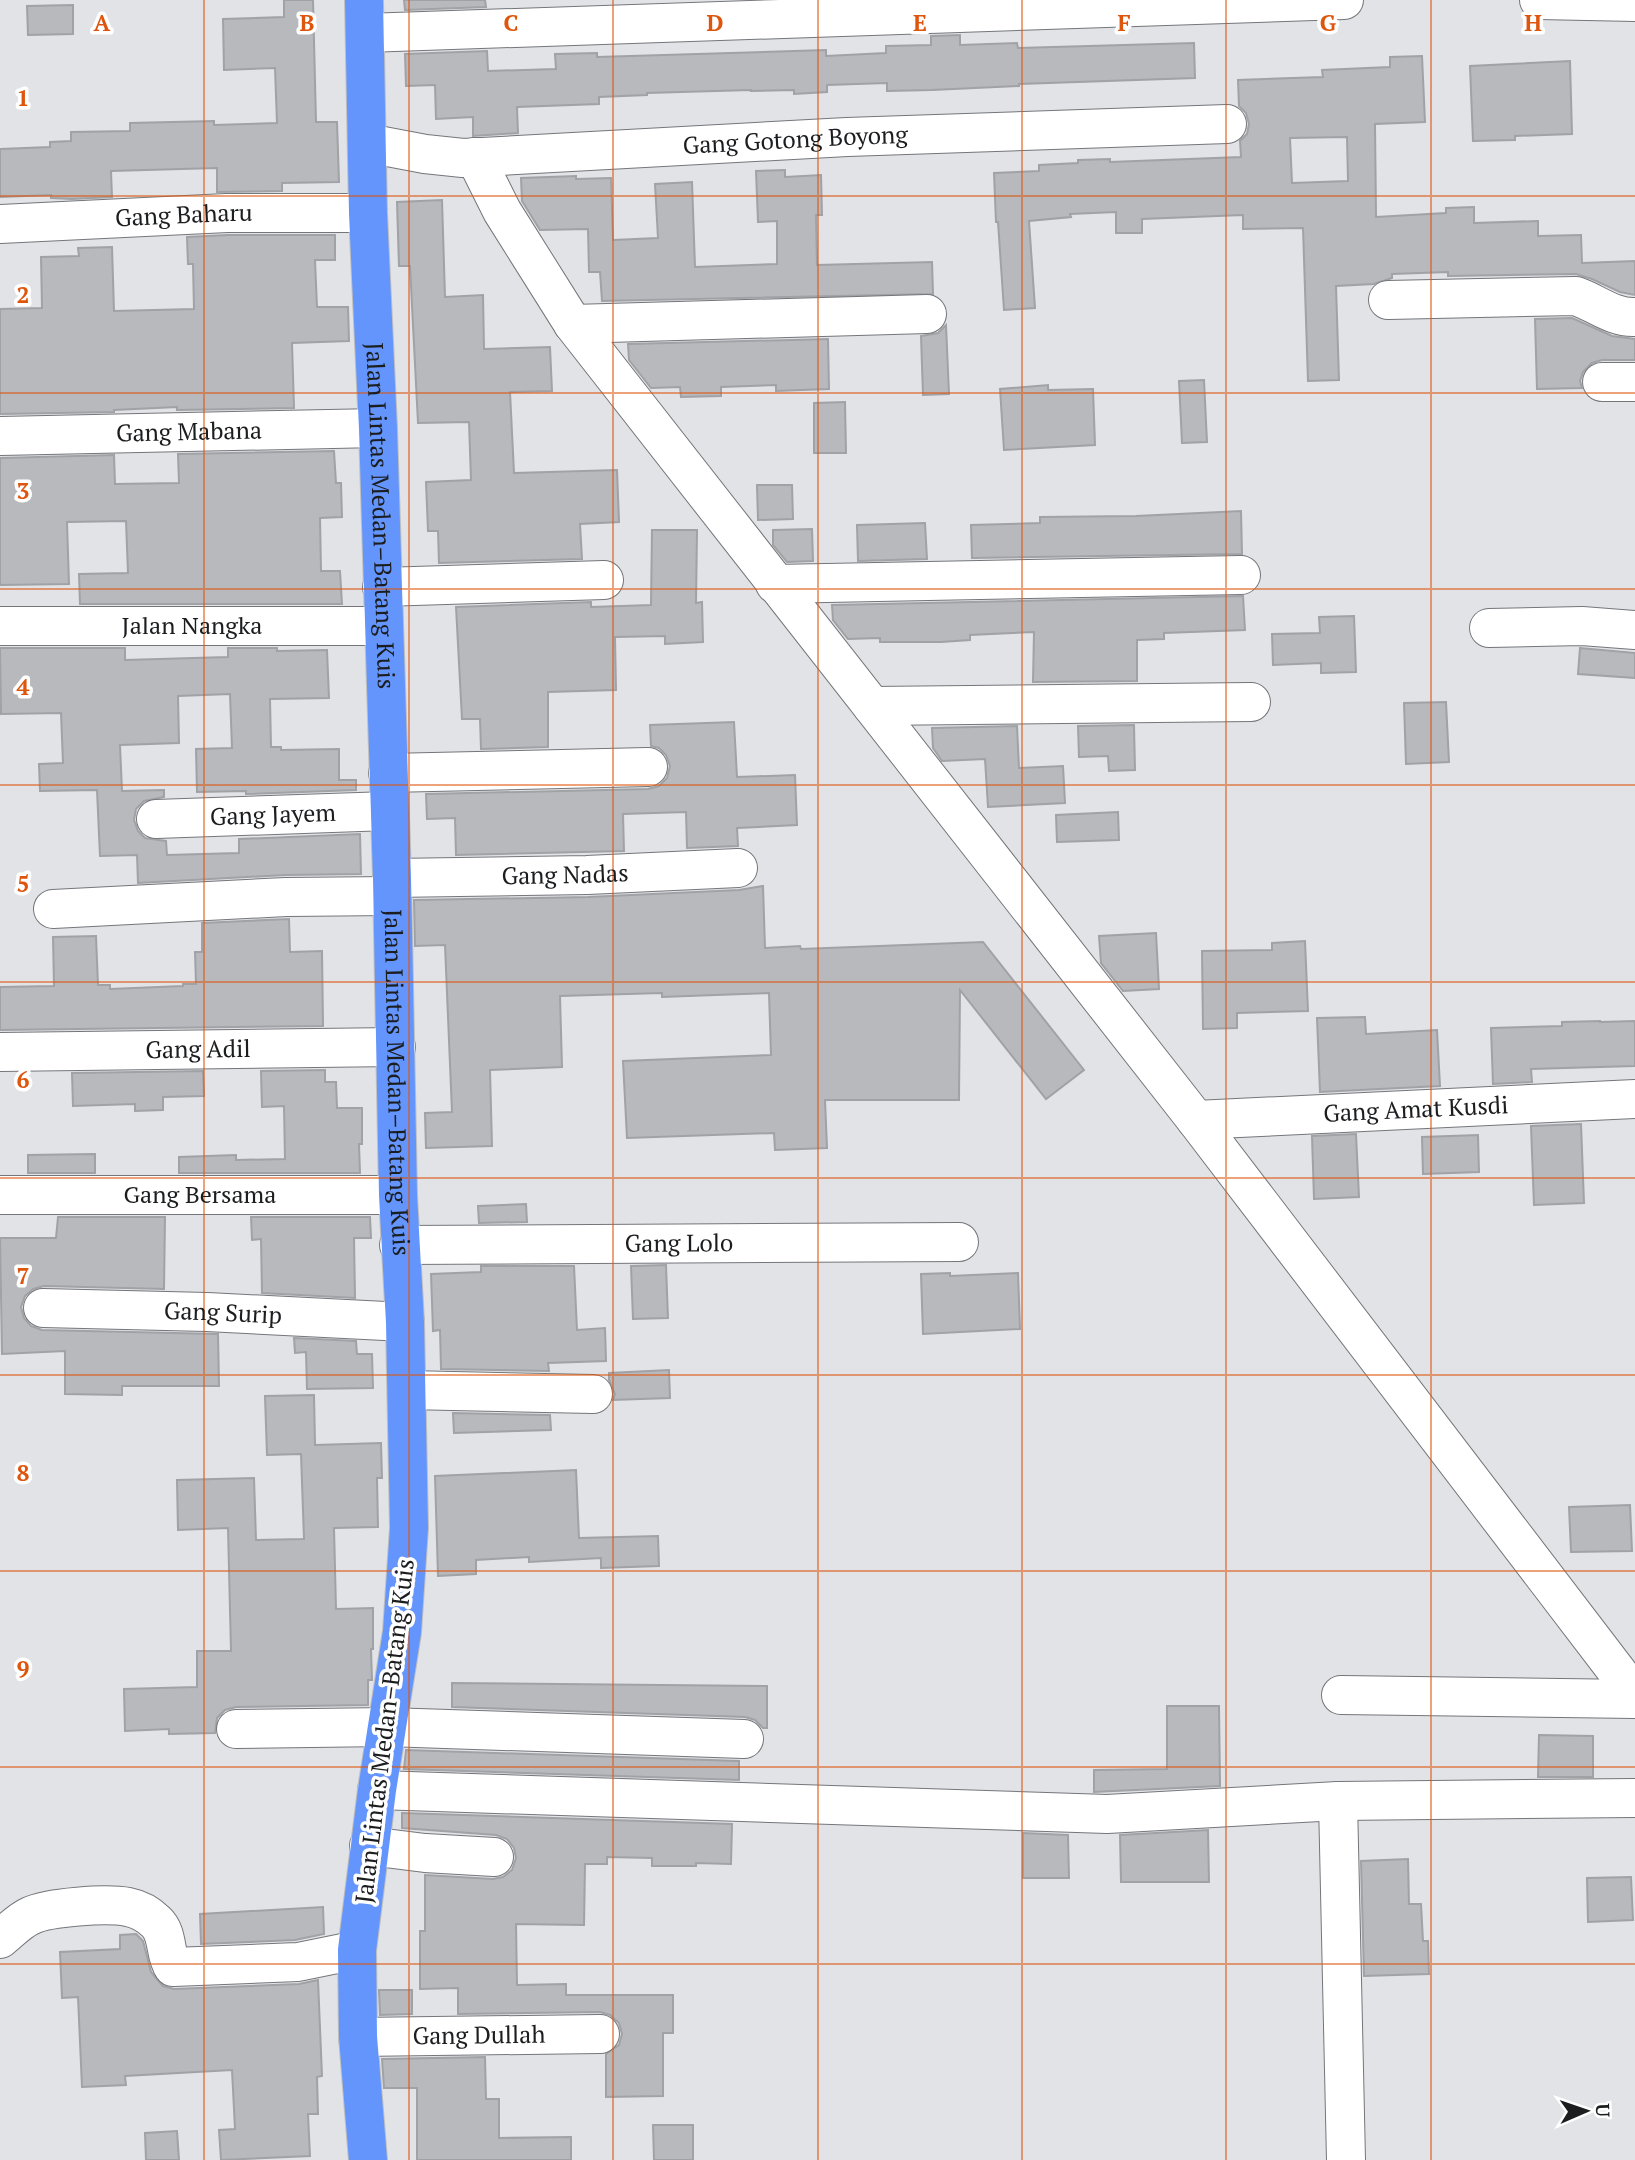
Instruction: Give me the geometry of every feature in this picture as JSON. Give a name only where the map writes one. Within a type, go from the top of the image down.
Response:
[{"type":"highway","name":"Jalan Lintas Medan–Batang Kuis","points":[[361,2159],[356,1950],[377,1790],[402,1632],[409,1528],[405,1322],[399,1245],[383,587],[368,213],[365,49]]},
{"type":"street","points":[[365,49],[1344,0]]},
{"type":"street","points":[[1539,0],[1635,2]]},
{"type":"street","name":"Gang Gotong Boyong","points":[[367,143],[425,154],[469,158],[833,138],[1227,124]]},
{"type":"street","points":[[469,158],[573,324],[1196,1120],[1635,1697]]},
{"type":"street","name":"Gang Baharu","points":[[0,224],[228,213],[368,213]]},
{"type":"street","points":[[1388,300],[1576,296],[1593,302],[1609,313],[1635,317]]},
{"type":"street","points":[[573,324],[927,314]]},
{"type":"street","name":"Gang Mabana","points":[[0,436],[378,428]]},
{"type":"street","points":[[775,584],[1241,575]]},
{"type":"street","points":[[383,587],[604,580]]},
{"type":"street","name":"Jalan Nangka","points":[[0,626],[383,626]]},
{"type":"street","points":[[1489,628],[1582,626],[1635,630]]},
{"type":"street","points":[[872,706],[1251,702]]},
{"type":"street","points":[[388,773],[648,767]]},
{"type":"street","name":"Gang Jayem","points":[[156,819],[389,811]]},
{"type":"street","name":"Gang Nadas","points":[[52,909],[738,868]]},
{"type":"street","name":"Gang Adil","points":[[0,1052],[396,1047]]},
{"type":"street","name":"Gang Amat Kusdi","points":[[1196,1120],[1635,1099]]},
{"type":"street","name":"Gang Bersama","points":[[0,1195],[398,1195]]},
{"type":"street","name":"Gang Lolo","points":[[399,1245],[959,1242]]},
{"type":"street","name":"Gang Surip","points":[[43,1308],[207,1312],[405,1322]]},
{"type":"street","points":[[407,1390],[593,1394]]},
{"type":"street","points":[[1341,1695],[1635,1697]]},
{"type":"street","points":[[236,1728],[387,1727],[744,1739]]},
{"type":"street","points":[[377,1790],[1107,1814],[1338,1801],[1635,1798]]},
{"type":"street","points":[[1338,1801],[1346,2160]]},
{"type":"street","points":[[369,1846],[494,1857]]},
{"type":"street","points":[[0,1940],[33,1914],[70,1907],[122,1906],[146,1914],[159,1924],[173,1967],[298,1962],[356,1950]]},
{"type":"street","name":"Gang Dullah","points":[[358,2037],[600,2034]]},
{"type":"building","points":[[284,0],[313,0],[316,122],[337,122],[339,182],[282,183],[282,191],[217,192],[217,168],[111,171],[112,197],[0,197],[0,149],[50,147],[50,142],[71,141],[71,132],[130,131],[130,123],[277,123],[275,68],[224,70],[223,19],[284,17]]},
{"type":"building","points":[[404,0],[485,0],[486,7],[405,10]]},
{"type":"building","points":[[73,5],[73,34],[28,35],[27,6]]},
{"type":"building","points":[[960,35],[960,45],[1017,43],[1018,48],[1194,43],[1195,78],[887,91],[887,83],[827,85],[827,92],[794,94],[794,90],[647,93],[599,97],[599,104],[517,107],[518,133],[473,136],[473,117],[436,119],[435,85],[406,86],[405,54],[487,51],[488,71],[556,69],[555,54],[597,53],[597,57],[826,50],[826,56],[886,53],[886,46],[931,45],[931,36]]},
{"type":"building","points":[[1422,56],[1425,122],[1375,124],[1376,217],[1446,213],[1446,208],[1474,207],[1474,223],[1538,221],[1538,236],[1581,235],[1582,263],[1635,261],[1635,295],[1620,292],[1576,274],[1392,274],[1392,278],[1374,284],[1336,286],[1339,380],[1308,381],[1303,228],[1243,229],[1243,215],[1142,219],[1142,233],[1116,233],[1116,212],[1070,214],[1071,217],[1029,221],[1035,308],[1004,310],[994,173],[1039,171],[1039,165],[1078,163],[1078,160],[1110,159],[1110,162],[1241,157],[1240,141],[1247,134],[1249,124],[1246,113],[1239,106],[1238,80],[1323,77],[1322,70],[1390,67],[1390,57]],"holes":[[[1347,137],[1348,181],[1292,183],[1290,138]]]},
{"type":"building","points":[[1570,61],[1572,134],[1473,141],[1470,66]]},
{"type":"building","points":[[785,170],[785,177],[821,175],[822,215],[816,215],[817,265],[932,262],[933,294],[602,301],[600,272],[589,272],[588,229],[540,230],[522,201],[521,178],[611,178],[613,240],[658,238],[655,184],[692,182],[695,267],[777,264],[777,221],[758,222],[756,171]]},
{"type":"building","points":[[442,200],[445,297],[483,295],[484,349],[550,347],[552,391],[510,392],[514,473],[617,470],[619,522],[580,524],[582,559],[439,563],[438,531],[428,531],[426,482],[471,480],[469,422],[418,423],[410,266],[399,266],[397,202]]},
{"type":"building","points":[[335,235],[335,260],[315,260],[317,307],[348,307],[349,341],[292,343],[294,408],[177,410],[177,407],[114,412],[0,414],[0,309],[42,308],[41,257],[79,256],[78,248],[112,247],[114,311],[194,309],[193,264],[188,264],[187,237]]},
{"type":"building","points":[[1572,318],[1612,336],[1635,339],[1635,360],[1602,360],[1592,363],[1583,372],[1580,381],[1582,388],[1537,389],[1535,319]]},
{"type":"building","points":[[946,325],[949,394],[923,395],[921,336],[938,333]]},
{"type":"building","points":[[828,339],[829,389],[776,391],[776,385],[721,387],[721,396],[681,397],[680,387],[651,388],[629,360],[628,344]]},
{"type":"building","points":[[1204,380],[1207,442],[1182,443],[1179,381]]},
{"type":"building","points":[[1048,385],[1048,390],[1093,389],[1095,445],[1004,450],[1000,389]]},
{"type":"building","points":[[845,402],[846,453],[814,453],[814,403]]},
{"type":"building","points":[[334,451],[336,483],[341,483],[342,517],[320,518],[321,571],[340,571],[342,604],[80,604],[79,574],[128,573],[126,521],[67,522],[69,584],[0,585],[0,458],[114,455],[115,484],[179,483],[178,454]]},
{"type":"building","points":[[757,485],[792,485],[793,519],[758,520]]},
{"type":"building","points":[[1241,511],[1242,554],[972,558],[971,525],[1040,523],[1040,517]]},
{"type":"building","points":[[925,523],[927,559],[858,561],[857,525]]},
{"type":"building","points":[[812,529],[813,561],[787,562],[773,545],[773,530]]},
{"type":"building","points":[[652,530],[697,530],[696,603],[702,602],[703,642],[665,644],[665,636],[615,637],[616,690],[548,692],[548,747],[481,749],[480,719],[462,719],[456,607],[591,602],[591,607],[651,605]]},
{"type":"building","points":[[1243,596],[1245,630],[1164,633],[1164,639],[1137,640],[1137,681],[1033,682],[1034,632],[970,635],[970,640],[941,642],[848,639],[833,620],[832,605]]},
{"type":"building","points":[[1354,616],[1356,672],[1321,673],[1321,663],[1273,665],[1272,634],[1320,633],[1319,617]]},
{"type":"building","points":[[0,648],[125,648],[125,660],[228,657],[228,648],[327,650],[329,698],[270,699],[271,747],[281,747],[281,750],[339,749],[339,780],[356,780],[356,790],[246,794],[246,791],[197,792],[196,749],[232,748],[230,694],[178,696],[179,743],[120,745],[122,791],[164,790],[164,797],[144,801],[136,809],[134,820],[138,831],[145,838],[166,841],[167,855],[239,853],[239,839],[360,834],[361,874],[138,883],[137,855],[100,856],[97,790],[40,791],[39,764],[63,763],[61,713],[1,714]]},
{"type":"building","points":[[1580,648],[1635,653],[1635,678],[1578,674]]},
{"type":"building","points":[[1446,702],[1449,762],[1406,764],[1404,703]]},
{"type":"building","points":[[734,722],[737,777],[795,775],[797,825],[737,828],[738,846],[687,848],[686,812],[623,814],[624,851],[456,855],[455,818],[427,819],[426,794],[648,789],[659,786],[667,778],[670,766],[666,755],[659,748],[651,746],[650,725]]},
{"type":"building","points":[[1134,725],[1135,770],[1109,771],[1108,756],[1079,757],[1078,726]]},
{"type":"building","points":[[1017,726],[1019,768],[1063,766],[1065,803],[988,807],[985,759],[942,761],[933,748],[932,728]]},
{"type":"building","points":[[1118,812],[1119,840],[1057,842],[1056,815]]},
{"type":"building","points":[[763,886],[765,948],[983,942],[1084,1070],[1046,1099],[960,990],[959,1100],[825,1100],[827,1148],[775,1150],[774,1133],[627,1138],[623,1061],[771,1055],[769,993],[662,997],[662,993],[560,996],[562,1067],[490,1070],[492,1146],[426,1148],[425,1113],[452,1112],[445,945],[415,946],[414,900],[588,897],[739,890]]},
{"type":"building","points":[[289,919],[290,952],[322,951],[323,1026],[0,1030],[0,987],[54,986],[53,937],[96,936],[98,985],[110,985],[110,989],[183,986],[196,984],[195,952],[202,952],[202,923]]},
{"type":"building","points":[[1156,933],[1159,989],[1123,991],[1101,963],[1099,936]]},
{"type":"building","points":[[1305,941],[1308,1011],[1237,1013],[1237,1028],[1203,1029],[1202,951],[1272,950],[1272,943]]},
{"type":"building","points":[[1365,1017],[1366,1034],[1437,1030],[1440,1086],[1320,1092],[1317,1018]]},
{"type":"building","points":[[1635,1021],[1635,1066],[1531,1069],[1532,1082],[1493,1084],[1491,1028],[1562,1026],[1562,1022]]},
{"type":"building","points":[[325,1070],[325,1082],[336,1082],[337,1108],[362,1108],[360,1173],[179,1173],[179,1157],[236,1155],[236,1160],[285,1159],[284,1106],[262,1107],[261,1071]]},
{"type":"building","points":[[203,1071],[204,1096],[163,1097],[163,1110],[135,1111],[135,1104],[73,1106],[72,1073]]},
{"type":"building","points":[[1581,1124],[1584,1203],[1534,1205],[1531,1126]]},
{"type":"building","points":[[1356,1134],[1359,1197],[1314,1199],[1312,1136]]},
{"type":"building","points":[[1478,1135],[1479,1172],[1423,1174],[1422,1137]]},
{"type":"building","points":[[95,1154],[95,1173],[28,1173],[28,1155]]},
{"type":"building","points":[[526,1204],[527,1222],[479,1223],[478,1206]]},
{"type":"building","points":[[58,1217],[165,1217],[164,1289],[44,1286],[33,1289],[25,1296],[21,1307],[24,1318],[31,1326],[42,1330],[218,1334],[219,1386],[122,1386],[122,1395],[65,1394],[65,1351],[2,1354],[0,1238],[56,1238]]},
{"type":"building","points":[[251,1217],[370,1217],[371,1238],[354,1238],[355,1298],[262,1293],[261,1239],[252,1240]]},
{"type":"building","points":[[666,1265],[668,1318],[633,1319],[631,1266]]},
{"type":"building","points":[[481,1266],[574,1266],[577,1330],[605,1328],[606,1361],[548,1363],[549,1371],[441,1369],[440,1330],[433,1331],[431,1274],[481,1272]]},
{"type":"building","points":[[950,1273],[950,1276],[1018,1273],[1020,1329],[923,1334],[921,1274]]},
{"type":"building","points":[[294,1338],[356,1341],[357,1354],[372,1354],[373,1388],[307,1389],[306,1352],[295,1353]]},
{"type":"building","points":[[669,1370],[670,1398],[613,1400],[615,1394],[609,1373]]},
{"type":"building","points":[[314,1395],[315,1445],[381,1443],[382,1478],[377,1478],[378,1527],[334,1528],[336,1609],[373,1608],[372,1680],[368,1680],[368,1705],[236,1707],[225,1710],[217,1718],[215,1733],[169,1734],[169,1729],[125,1731],[124,1689],[197,1687],[197,1651],[231,1651],[228,1528],[178,1530],[177,1480],[254,1478],[256,1540],[304,1539],[301,1454],[267,1455],[265,1396]]},
{"type":"building","points":[[453,1413],[550,1415],[551,1430],[454,1433]]},
{"type":"building","points":[[576,1470],[579,1538],[658,1536],[659,1566],[601,1568],[601,1558],[529,1562],[529,1557],[476,1560],[476,1574],[438,1576],[435,1476]]},
{"type":"building","points":[[1630,1505],[1632,1551],[1571,1552],[1569,1507]]},
{"type":"building","points":[[452,1683],[767,1686],[767,1728],[745,1717],[452,1707]]},
{"type":"building","points":[[1167,1706],[1219,1706],[1220,1786],[1094,1792],[1094,1770],[1167,1769]]},
{"type":"building","points":[[1539,1735],[1593,1736],[1593,1777],[1538,1777]]},
{"type":"building","points":[[406,1750],[739,1761],[739,1780],[404,1769]]},
{"type":"building","points":[[402,1813],[732,1824],[731,1864],[652,1866],[652,1858],[607,1857],[607,1864],[585,1864],[584,1925],[516,1924],[517,1985],[566,1984],[566,1995],[673,1995],[673,2033],[663,2033],[663,2096],[606,2097],[606,2054],[619,2045],[622,2034],[619,2023],[610,2015],[600,2012],[458,2014],[458,1988],[420,1989],[420,1931],[425,1931],[425,1875],[493,1879],[503,1877],[512,1870],[516,1858],[514,1848],[507,1839],[496,1835],[402,1828]]},
{"type":"building","points":[[1208,1830],[1209,1882],[1121,1882],[1120,1835]]},
{"type":"building","points":[[1023,1833],[1068,1835],[1069,1878],[1023,1878]]},
{"type":"building","points":[[1408,1859],[1409,1904],[1421,1904],[1423,1941],[1428,1941],[1429,1974],[1364,1976],[1361,1861]]},
{"type":"building","points":[[1631,1877],[1633,1920],[1588,1922],[1587,1878]]},
{"type":"building","points":[[323,1907],[324,1934],[295,1940],[201,1944],[200,1914]]},
{"type":"building","points":[[136,1934],[143,1941],[151,1972],[163,1986],[174,1989],[299,1984],[318,1980],[322,2076],[317,2077],[318,2114],[308,2114],[310,2156],[221,2160],[219,2130],[235,2129],[232,2070],[125,2076],[126,2085],[82,2087],[78,1997],[62,1998],[60,1952],[120,1949],[120,1935]]},
{"type":"building","points":[[379,1990],[412,1990],[412,2014],[380,2015]]},
{"type":"building","points":[[485,2057],[486,2099],[499,2099],[499,2138],[571,2137],[571,2160],[417,2160],[417,2088],[384,2088],[382,2059]]},
{"type":"building","points":[[653,2125],[693,2125],[693,2160],[654,2160]]},
{"type":"building","points":[[177,2131],[179,2160],[146,2160],[145,2133]]}]
